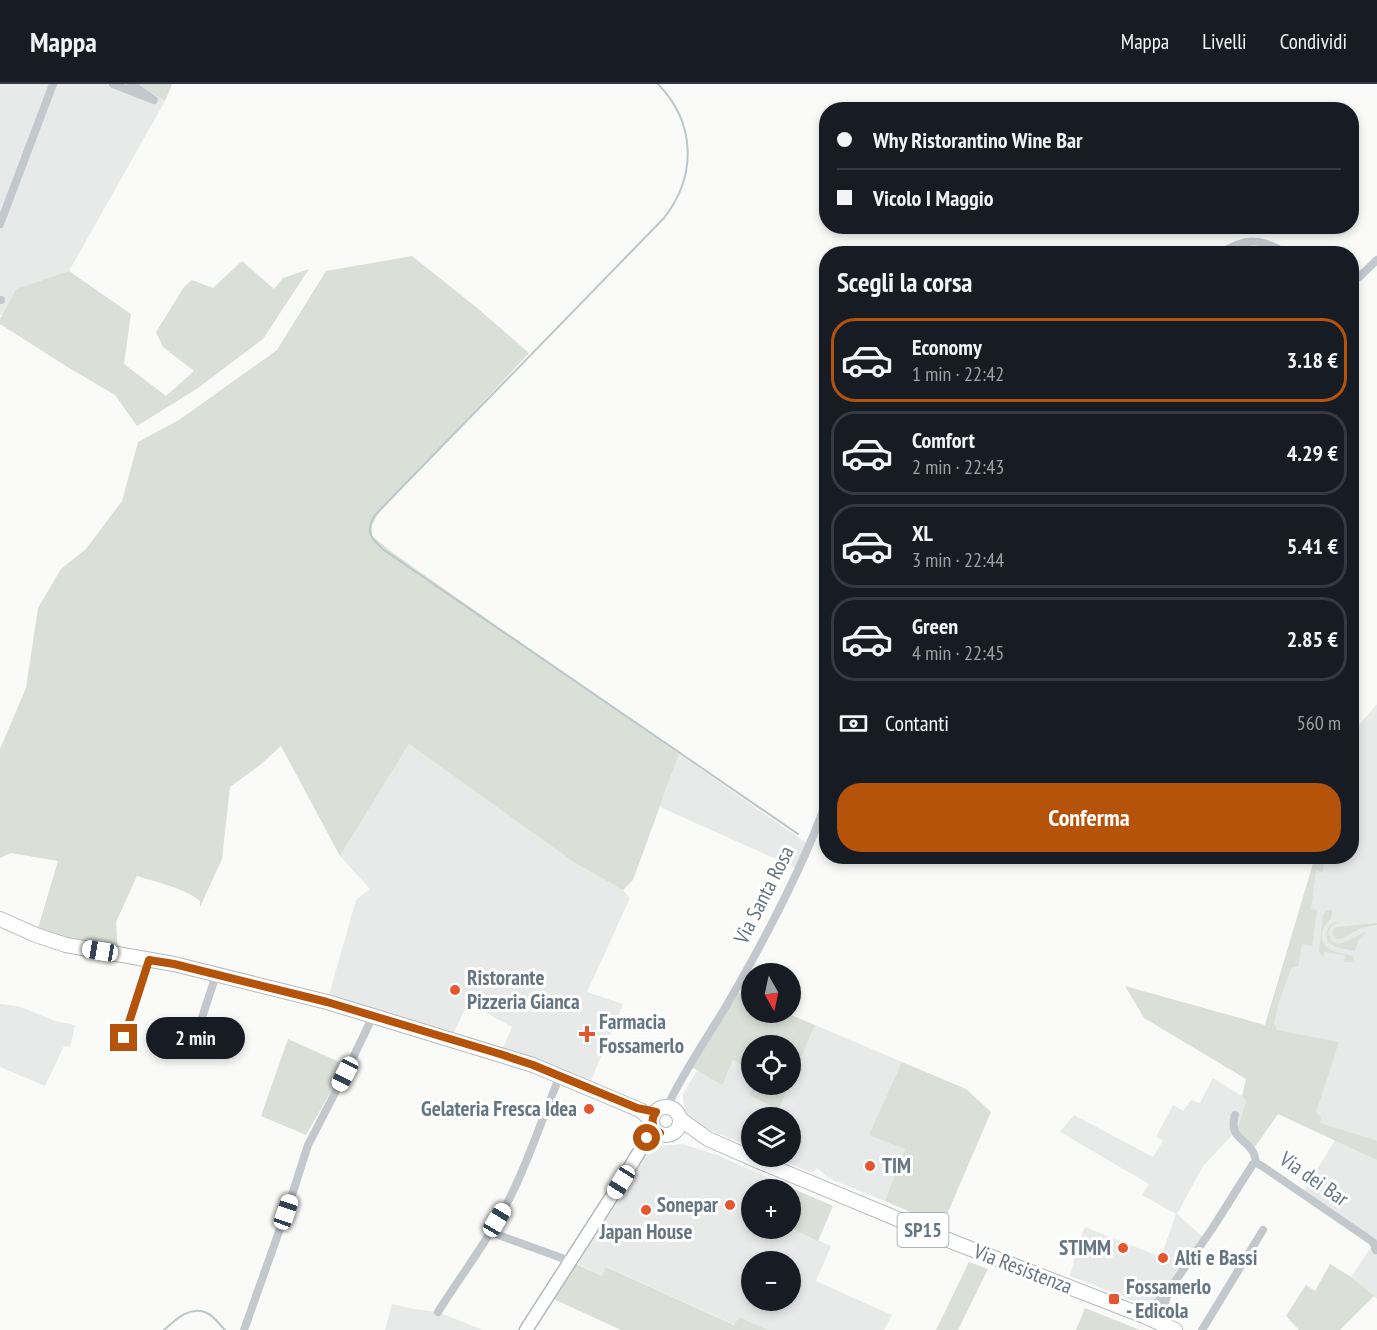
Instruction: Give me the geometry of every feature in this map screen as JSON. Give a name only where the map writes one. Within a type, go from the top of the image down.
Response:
[{"type":"main road","points":[[2,919],[36,935],[66,945],[174,964],[327,1002],[500,1054],[560,1076],[640,1110],[662,1122]]},
{"type":"main road","name":"Via Resistenza","points":[[662,1122],[1158,1325]]},
{"type":"street","points":[[0,224],[53,84]]},
{"type":"street","points":[[113,84],[157,102],[131,84]]},
{"type":"street","points":[[1233,246],[1251,241],[1273,246]]},
{"type":"street","points":[[1359,277],[1377,260]]},
{"type":"street","name":"Via Santa Rosa","points":[[662,1122],[674,1093],[726,1007],[778,912],[819,823]]},
{"type":"street","points":[[124,1038],[149,960]]},
{"type":"street","points":[[191,1051],[216,975]]},
{"type":"street","points":[[244,1330],[308,1145],[373,1016]]},
{"type":"street","points":[[438,1312],[490,1232],[515,1188],[560,1076]]},
{"type":"street","name":"Via dei Bar","points":[[1235,1115],[1234,1132],[1252,1149],[1256,1163]]},
{"type":"street","points":[[526,1330],[662,1122]]},
{"type":"street","name":"Via dei Bar","points":[[1256,1163],[1373,1242],[1376,1250]]},
{"type":"street","name":"Via dei Bar","points":[[1158,1325],[1169,1290],[1212,1229],[1251,1167],[1256,1163]]},
{"type":"street","points":[[1202,1330],[1263,1230]]},
{"type":"street","points":[[490,1232],[570,1261]]},
{"type":"street","name":"Via dei Bar","points":[[1158,1325],[1169,1290]]},
{"type":"shaded area","points":[[0,84],[137,84],[165,101],[69,271],[16,289],[2,315],[0,315]]},
{"type":"shaded area","points":[[137,84],[171,84],[172,85],[165,101]]},
{"type":"shaded area","points":[[412,256],[529,353],[378,514],[372,525],[372,536],[679,754],[633,880],[623,890],[575,863],[409,744],[340,856],[281,746],[230,787],[222,859],[200,907],[200,901],[186,892],[137,876],[116,922],[118,954],[36,935],[58,861],[11,853],[0,858],[0,749],[26,688],[38,608],[61,569],[86,549],[122,501],[138,442],[179,420],[277,350],[326,271]]},
{"type":"shaded area","points":[[242,261],[274,289],[283,278],[309,269],[263,339],[198,388],[137,426],[115,395],[0,324],[0,319],[16,289],[69,271],[131,314],[124,364],[166,396],[194,371],[163,347],[156,332],[184,287],[192,280],[213,288]]},
{"type":"shaded area","points":[[1377,704],[1377,1299],[1351,1277],[1375,1241],[1304,1191],[1335,1140],[1302,1125],[1265,1025],[1313,864],[1359,864],[1359,725]]},
{"type":"shaded area","points":[[409,744],[575,863],[623,890],[630,898],[587,992],[623,1004],[588,1088],[500,1054],[512,1027],[468,1003],[450,1040],[327,1002],[356,900],[370,889],[340,856]]},
{"type":"shaded area","points":[[679,754],[809,845],[798,869],[660,807]]},
{"type":"shaded area","points":[[1313,864],[1324,864],[1323,872],[1316,871],[1311,909],[1317,910],[1312,946],[1302,944],[1298,967],[1291,969],[1274,1024],[1277,1030],[1339,1042],[1316,1112],[1321,1117],[1320,1123],[1377,1141],[1377,1160],[1278,1114],[1255,1147],[1237,1130],[1246,1101],[1242,1096],[1246,1079],[1144,1018],[1125,986],[1265,1025]]},
{"type":"shaded area","points":[[1327,910],[1332,910],[1331,919],[1323,931],[1324,945],[1335,952],[1353,956],[1354,960],[1351,962],[1344,962],[1345,955],[1324,952],[1323,958],[1319,952],[1323,915]]},
{"type":"shaded area","points":[[1338,922],[1331,926],[1328,933],[1335,943],[1339,944],[1367,932],[1359,940],[1355,951],[1335,947],[1328,941],[1327,930],[1330,926]]},
{"type":"shaded area","points":[[1377,923],[1377,925],[1361,928],[1341,939],[1336,939],[1333,935],[1333,930],[1337,927]]},
{"type":"shaded area","points":[[735,991],[741,994],[741,1023],[801,1023],[801,1019],[815,1025],[801,1058],[801,1035],[741,1035],[741,1064],[733,1060],[722,1085],[690,1066]]},
{"type":"shaded area","points":[[0,1004],[18,1006],[55,1021],[75,1025],[70,1047],[64,1046],[45,1086],[0,1067]]},
{"type":"shaded area","points":[[815,1025],[902,1062],[870,1135],[905,1149],[885,1201],[829,1178],[817,1168],[812,1173],[798,1167],[801,1167],[801,1107],[780,1107],[785,1095],[801,1095],[801,1058]]},
{"type":"shaded area","points":[[288,1039],[346,1065],[306,1135],[261,1116]]},
{"type":"shaded area","points":[[733,1060],[741,1064],[741,1095],[749,1095],[773,1107],[741,1107],[741,1143],[696,1124],[687,1115],[683,1101],[683,1094],[697,1070],[721,1084]]},
{"type":"shaded area","points":[[902,1062],[966,1089],[991,1112],[942,1226],[885,1201],[905,1149],[869,1135]]},
{"type":"shaded area","points":[[1213,1078],[1242,1096],[1246,1101],[1237,1130],[1203,1166],[1177,1214],[1205,1239],[1155,1303],[1147,1306],[1070,1276],[1085,1227],[1161,1257],[1176,1214],[1142,1195],[1149,1184],[1060,1132],[1074,1115],[1153,1157],[1163,1141],[1156,1137],[1173,1105],[1183,1111],[1191,1100],[1200,1103]]},
{"type":"shaded area","points":[[749,1095],[785,1095],[780,1107],[773,1107]]},
{"type":"shaded area","points":[[683,1144],[719,1156],[771,1179],[741,1179],[741,1239],[801,1239],[801,1232],[831,1246],[816,1281],[892,1315],[884,1330],[768,1330],[739,1317],[735,1325],[607,1267],[602,1276],[578,1264],[627,1188],[648,1147]]},
{"type":"shaded area","points":[[801,1192],[833,1206],[818,1241],[801,1233]]},
{"type":"shaded area","points":[[570,1261],[602,1276],[606,1267],[734,1325],[739,1317],[768,1330],[621,1330],[547,1296]]},
{"type":"shaded area","points":[[969,1262],[988,1269],[958,1330],[936,1330]]},
{"type":"shaded area","points":[[1330,1264],[1351,1277],[1374,1296],[1340,1330],[1299,1330],[1286,1316],[1306,1285],[1315,1291]]},
{"type":"shaded area","points":[[392,1304],[438,1312],[483,1330],[385,1330]]},
{"type":"shaded area","points":[[1085,1308],[1140,1330],[1076,1330]]},
{"type":"waterway","points":[[658,84],[671,99],[680,115],[688,150],[687,167],[675,202],[664,218],[375,515],[370,526],[370,534],[384,550],[798,834]]},
{"type":"waterway","points":[[164,1330],[183,1315],[195,1311],[210,1314],[225,1330]]},
{"type":"place","name":"Ristorante Pizzeria Gianca","points":[[455,990]]},
{"type":"place","name":"Farmacia Fossamerlo","points":[[587,1034]]},
{"type":"place","name":"Gelateria Fresca Idea","points":[[589,1109]]},
{"type":"place","name":"TIM","points":[[870,1166]]},
{"type":"place","name":"Sonepar","points":[[730,1205]]},
{"type":"place","name":"Japan House","points":[[646,1210]]},
{"type":"place","name":"STIMM","points":[[1123,1248]]},
{"type":"place","name":"Alti e Bassi","points":[[1163,1258]]},
{"type":"place","name":"Fossamerlo - Edicola","points":[[1114,1299]]},
{"type":"route","points":[[124,1038],[149,960],[174,964],[327,1002],[533,1065],[640,1110],[656,1112],[652,1124],[660,1133],[647,1138]]}]
